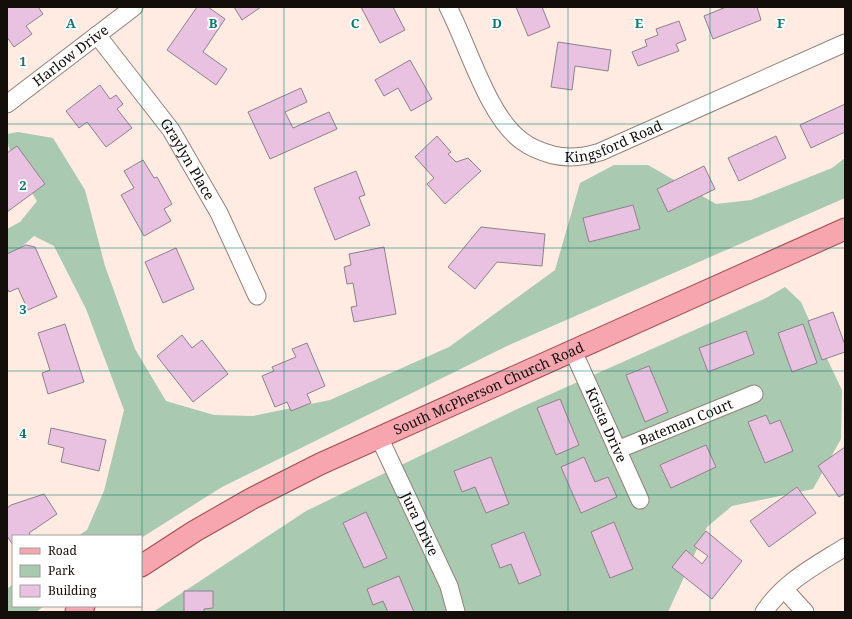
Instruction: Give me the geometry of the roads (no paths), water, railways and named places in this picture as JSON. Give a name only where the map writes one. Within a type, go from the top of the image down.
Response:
[{"type":"main road","name":"South McPherson Church Road","points":[[142,565],[195,531],[252,499],[320,464],[845,229]]},
{"type":"street","name":"Harlow Drive","points":[[7,104],[134,7]]},
{"type":"street","name":"Kingsford Road","points":[[448,7],[486,91],[501,118],[522,141],[540,151],[562,157],[580,157],[600,152],[845,43]]},
{"type":"street","name":"Graylyn Place","points":[[97,35],[171,130],[219,213],[256,296]]},
{"type":"street","name":"Krista Drive","points":[[573,350],[640,500]]},
{"type":"street","name":"Bateman Court","points":[[618,450],[754,394]]},
{"type":"street","name":"Jura Drive","points":[[379,437],[449,586],[456,612]]},
{"type":"street","points":[[764,612],[784,589],[809,568],[845,547]]},
{"type":"street","points":[[784,589],[805,612]]}]
